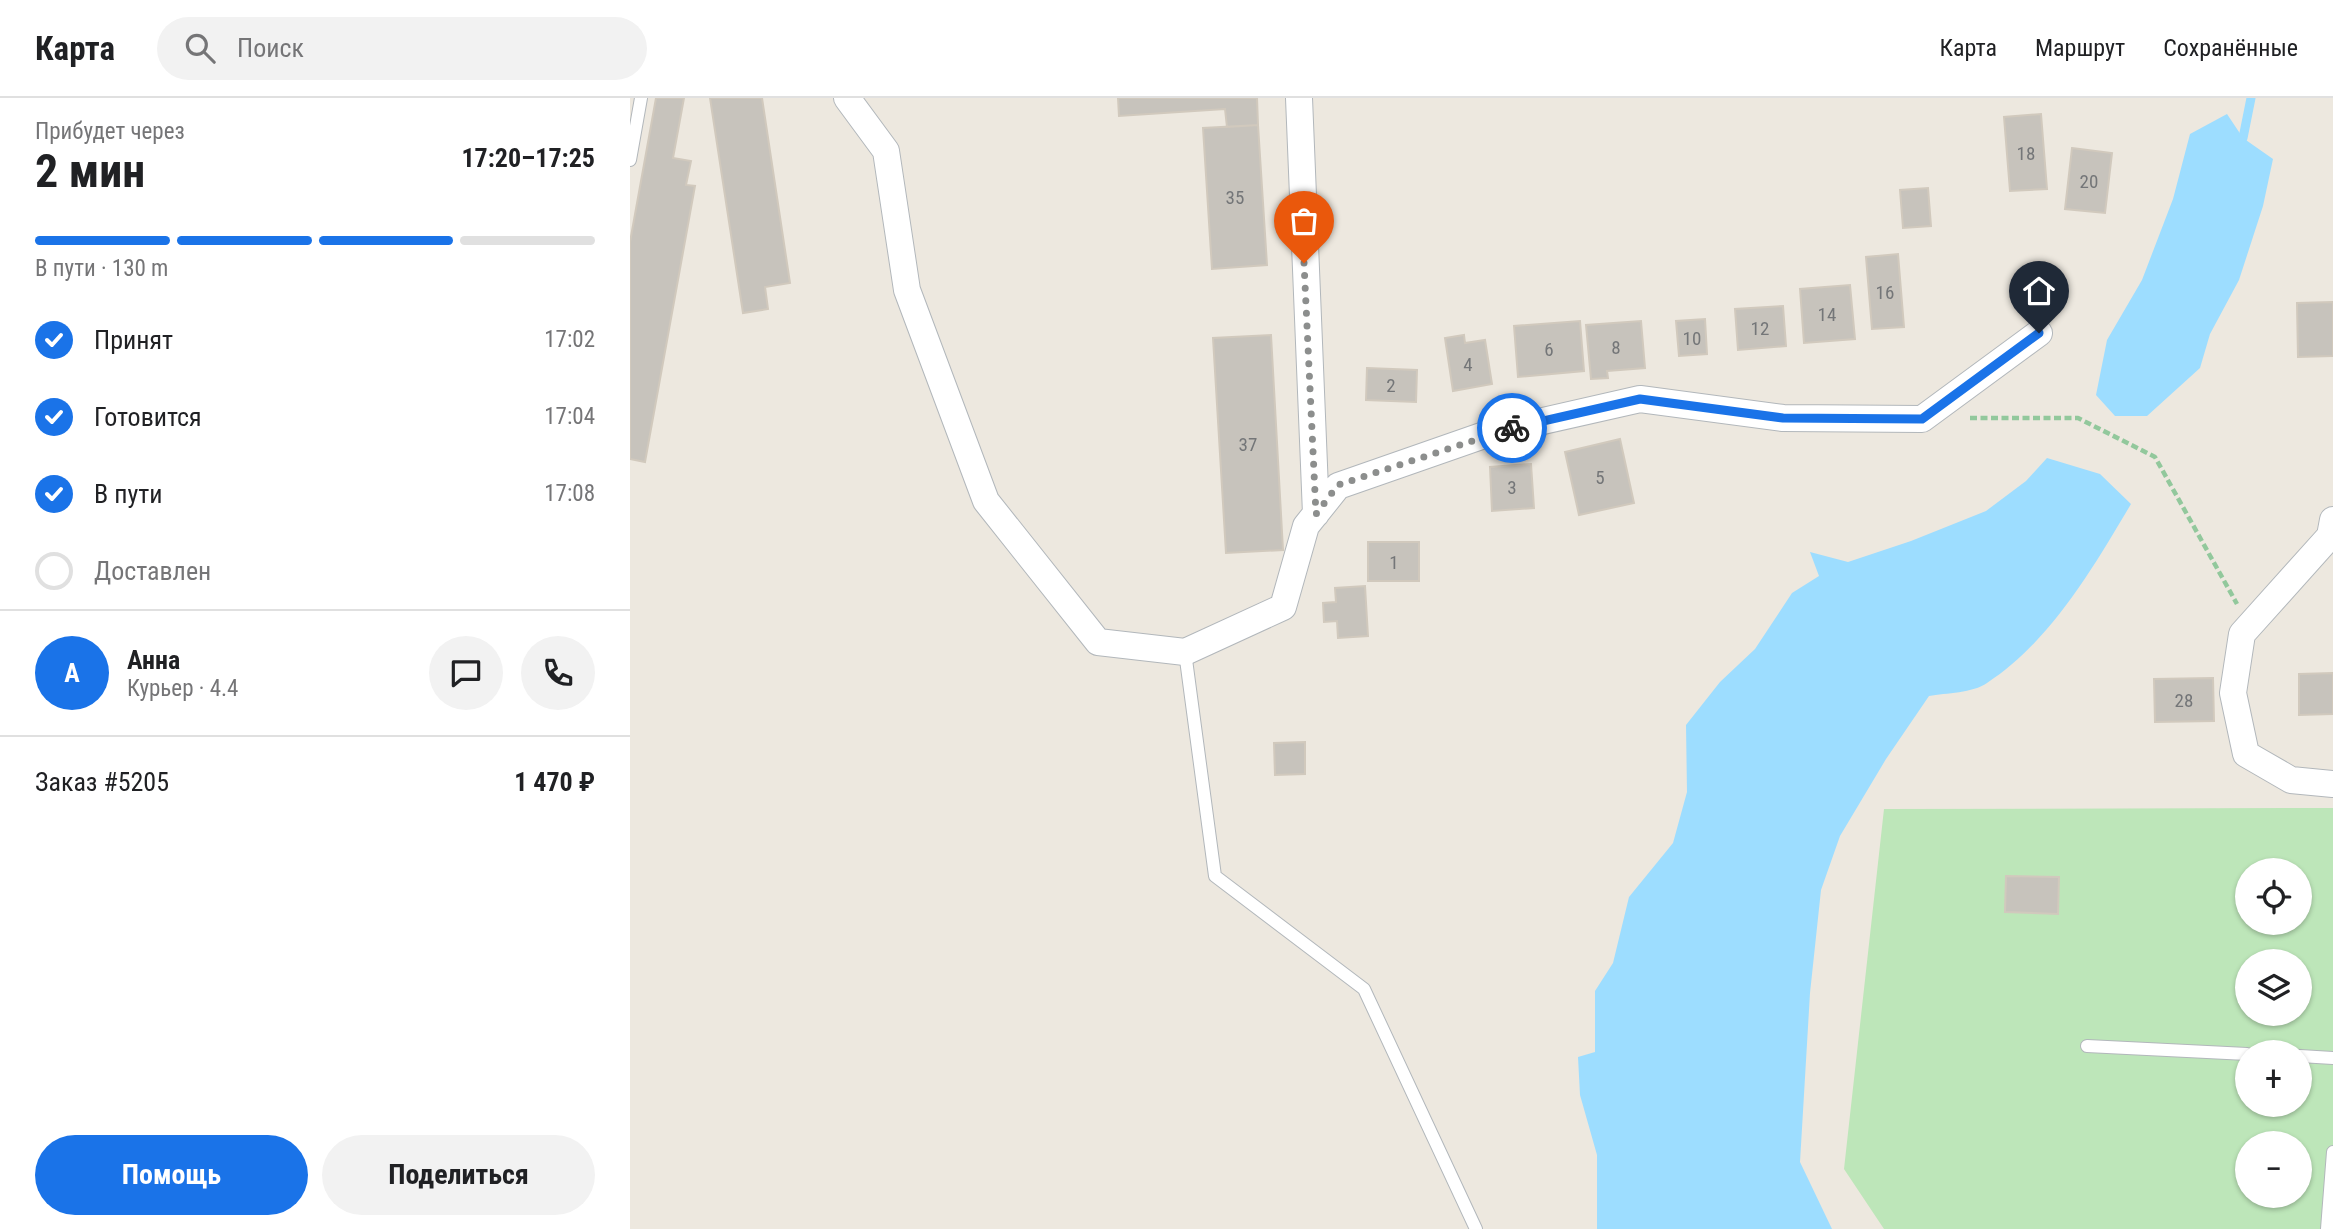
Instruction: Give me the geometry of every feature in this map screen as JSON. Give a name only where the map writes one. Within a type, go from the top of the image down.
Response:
[{"type":"street","points":[[847,98],[886,150],[907,290],[986,502],[1098,642],[1185,652],[1283,607],[1306,526],[1338,485],[1490,433],[1640,399],[1783,418],[1922,419],[2039,333]]},
{"type":"street","points":[[1298,98],[1316,514]]},
{"type":"street","points":[[2333,520],[2330,536],[2242,634],[2232,693],[2246,754],[2291,780],[2333,784]]},
{"type":"lane","points":[[630,160],[641,98]]},
{"type":"lane","points":[[1185,652],[1215,876],[1364,989],[1476,1229]]},
{"type":"lane","points":[[2087,1046],[2235,1053]]},
{"type":"lane","points":[[2312,1057],[2333,1058]]},
{"type":"lane","points":[[2327,1229],[2333,1152]]},
{"type":"path","points":[[1922,419],[2078,418],[2155,457],[2249,626]]},
{"type":"green space","points":[[2333,808],[2333,1229],[1884,1229],[1844,1169],[1884,809]]},
{"type":"water","points":[[2227,114],[2243,138],[2273,159],[2263,206],[2239,280],[2210,334],[2200,368],[2147,416],[2115,416],[2096,395],[2107,340],[2142,280],[2173,199],[2190,134]]},
{"type":"water","points":[[2047,458],[2100,474],[2131,504],[2085,578],[2031,647],[1981,686],[1967,691],[1929,696],[1886,759],[1840,836],[1821,890],[1810,993],[1800,1162],[1832,1229],[1597,1229],[1597,1155],[1580,1095],[1578,1057],[1595,1052],[1595,991],[1613,963],[1629,897],[1673,843],[1687,792],[1686,725],[1720,682],[1755,649],[1792,593],[1819,576],[1810,552],[1848,562],[1911,541],[1986,511],[2026,481]]},
{"type":"building","points":[[656,98],[684,98],[673,158],[691,161],[686,185],[695,186],[645,462],[630,459],[630,242]]},
{"type":"building","points":[[710,98],[762,98],[790,283],[765,287],[768,309],[743,313]]},
{"type":"building","points":[[1118,98],[1257,98],[1258,125],[1227,127],[1225,109],[1119,116]]},
{"type":"building","points":[[2041,114],[2047,189],[2010,191],[2004,117]]},
{"type":"building","points":[[1258,125],[1267,265],[1212,269],[1203,128]]},
{"type":"building","points":[[2072,148],[2112,153],[2105,213],[2065,209]]},
{"type":"building","points":[[1928,188],[1931,226],[1903,228],[1900,190]]},
{"type":"building","points":[[1898,254],[1904,327],[1872,329],[1866,257]]},
{"type":"building","points":[[1850,285],[1855,339],[1804,343],[1800,289]]},
{"type":"building","points":[[2333,302],[2333,356],[2298,357],[2297,303]]},
{"type":"building","points":[[1783,306],[1786,346],[1738,350],[1735,309]]},
{"type":"building","points":[[1705,319],[1707,354],[1679,356],[1676,321]]},
{"type":"building","points":[[1580,321],[1584,371],[1518,377],[1514,326]]},
{"type":"building","points":[[1641,321],[1645,368],[1607,371],[1608,378],[1591,379],[1586,325]]},
{"type":"building","points":[[1271,335],[1283,550],[1226,553],[1213,338]]},
{"type":"building","points":[[1464,335],[1465,343],[1485,340],[1492,384],[1453,391],[1445,338]]},
{"type":"building","points":[[1367,368],[1417,370],[1416,402],[1366,400]]},
{"type":"building","points":[[1620,439],[1634,503],[1579,515],[1565,452]]},
{"type":"building","points":[[1531,464],[1534,508],[1492,511],[1490,467]]},
{"type":"building","points":[[1368,542],[1419,542],[1419,581],[1368,581]]},
{"type":"building","points":[[1365,586],[1368,636],[1338,638],[1337,621],[1324,622],[1323,603],[1336,602],[1335,588]]},
{"type":"building","points":[[2333,673],[2333,714],[2299,715],[2299,674]]},
{"type":"building","points":[[2213,678],[2214,721],[2155,722],[2154,679]]},
{"type":"building","points":[[1305,742],[1305,774],[1275,775],[1274,743]]},
{"type":"building","points":[[2006,876],[2059,877],[2058,914],[2005,912]]},
{"type":"waterway","points":[[2243,138],[2251,98]]},
{"type":"way so far","points":[[1304,263],[1316,514],[1338,485],[1512,428]]},
{"type":"route","points":[[1512,428],[1640,399],[1783,418],[1922,419],[2039,333]]}]
